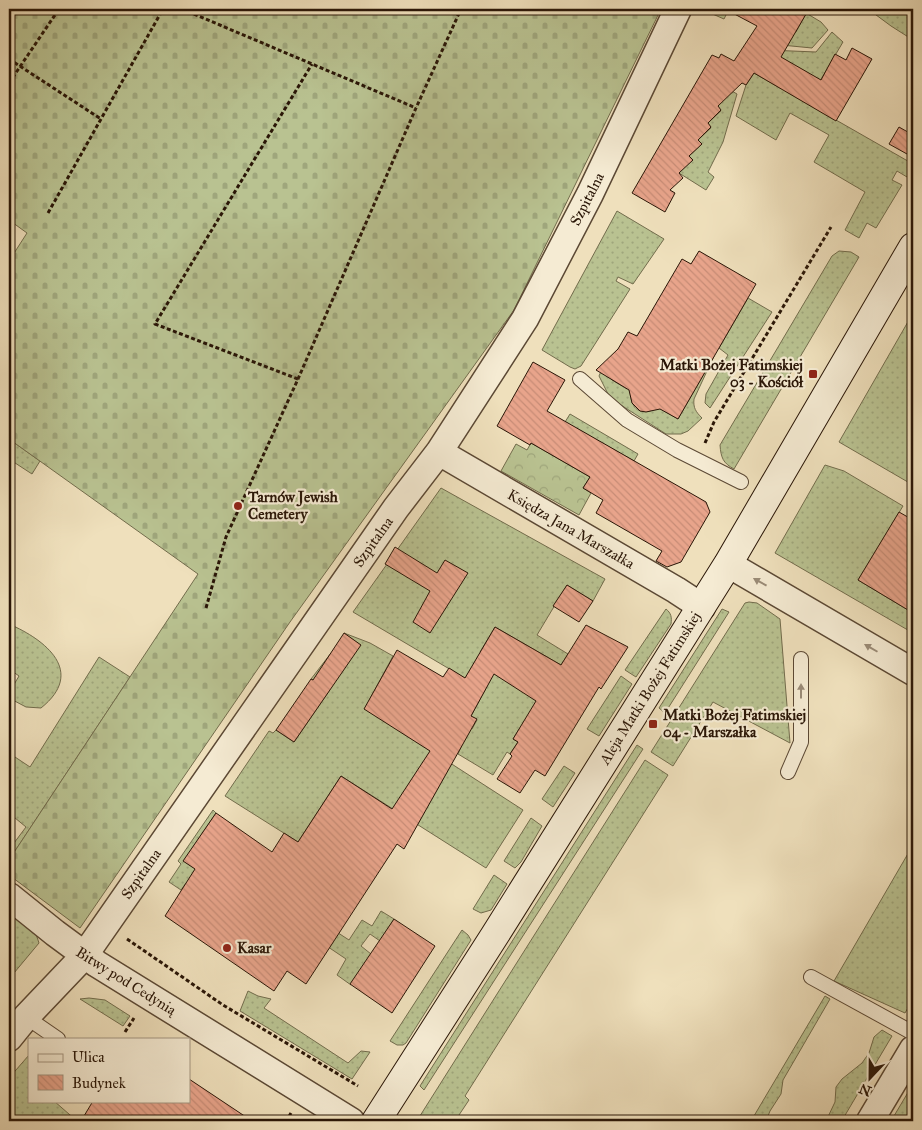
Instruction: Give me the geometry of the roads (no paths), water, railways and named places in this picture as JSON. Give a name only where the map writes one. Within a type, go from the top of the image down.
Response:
[{"type":"street","name":"Szpitalna","points":[[9,1038],[26,1017],[84,956],[396,508],[439,452],[525,319],[590,194],[678,9]]},
{"type":"street","name":"Aleja Matki Bożej Fatimskiej","points":[[376,1121],[702,607],[913,247]]},
{"type":"street","name":"Księdza Jana Marszałka","points":[[439,452],[702,607]]},
{"type":"street","points":[[728,564],[913,672]]},
{"type":"street","name":"Bitwy pod Cedynią","points":[[9,896],[84,956],[351,1121]]},
{"type":"street","points":[[870,1121],[913,1049]]},
{"type":"lane","points":[[580,379],[627,420],[677,450],[740,482]]},
{"type":"lane","points":[[788,772],[801,742],[801,659]]},
{"type":"lane","points":[[811,977],[913,1033]]},
{"type":"lane","points":[[26,1017],[57,1038]]},
{"type":"place","name":"Matki Bożej Fatimskiej 03 - Kościół","points":[[813,374]]},
{"type":"place","name":"Tarnów Jewish Cemetery","points":[[238,506]]},
{"type":"place","name":"Matki Bożej Fatimskiej 04 - Marszałka","points":[[653,724]]},
{"type":"place","name":"Kasar","points":[[227,948]]}]
